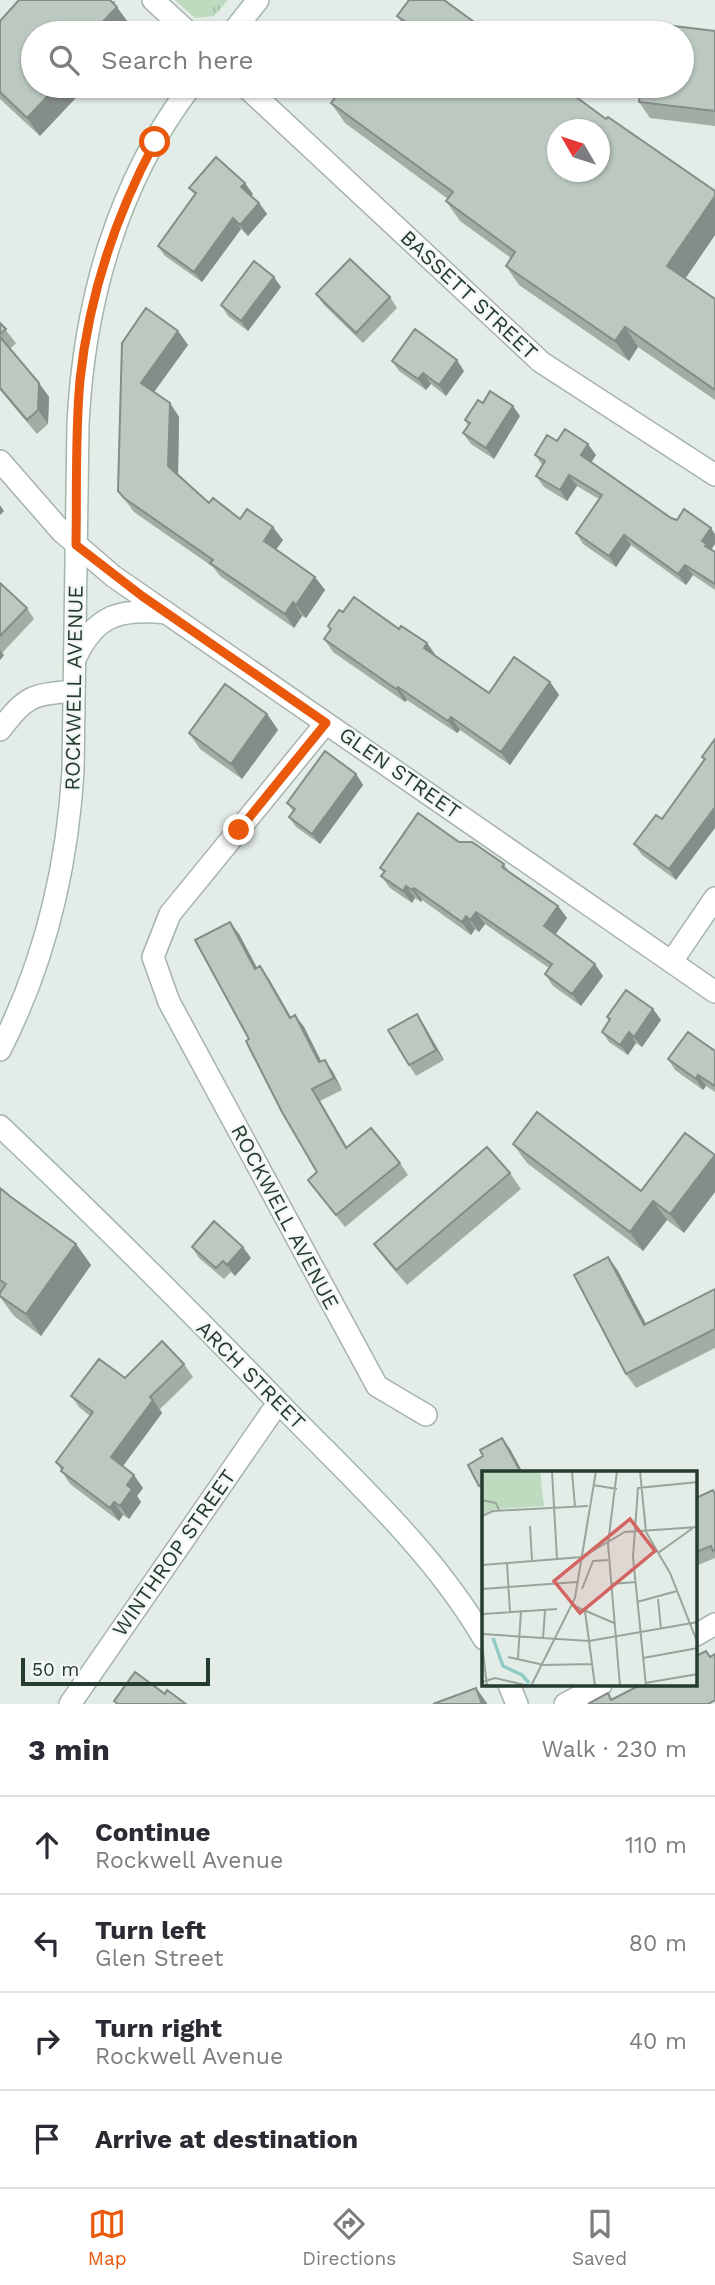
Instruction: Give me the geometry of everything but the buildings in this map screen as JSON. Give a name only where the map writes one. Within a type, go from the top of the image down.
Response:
[{"type":"street","points":[[153,0],[176,21]]},
{"type":"street","points":[[241,21],[258,0]]},
{"type":"street","name":"ROCKWELL AVENUE","points":[[0,1050],[36,971],[59,889],[72,797],[80,382],[96,287],[109,243],[140,170],[161,129],[183,98]]},
{"type":"street","name":"BASSETT STREET","points":[[258,98],[541,362],[715,475]]},
{"type":"street","name":"GLEN STREET","points":[[0,461],[76,545],[113,576],[715,992]]},
{"type":"street","points":[[75,659],[87,637],[111,616],[136,611],[167,613]]},
{"type":"street","points":[[0,730],[18,708],[32,697],[74,691]]},
{"type":"street","name":"ROCKWELL AVENUE","points":[[326,723],[170,914],[153,957],[169,1002],[377,1386],[426,1415]]},
{"type":"street","points":[[672,961],[715,898]]},
{"type":"street","name":"ARCH STREET","points":[[0,1126],[233,1355],[412,1540],[442,1576],[482,1636]]},
{"type":"street","name":"WINTHROP STREET","points":[[70,1704],[278,1403]]},
{"type":"street","points":[[698,1634],[715,1625]]},
{"type":"street","points":[[509,1686],[517,1704]]},
{"type":"street","points":[[565,1704],[599,1686]]},
{"type":"green space","points":[[175,0],[228,0],[214,16],[195,18]]},
{"type":"route","points":[[155,142],[124,204],[109,243],[89,322],[79,396],[76,545],[113,576],[326,723],[239,830]]}]
